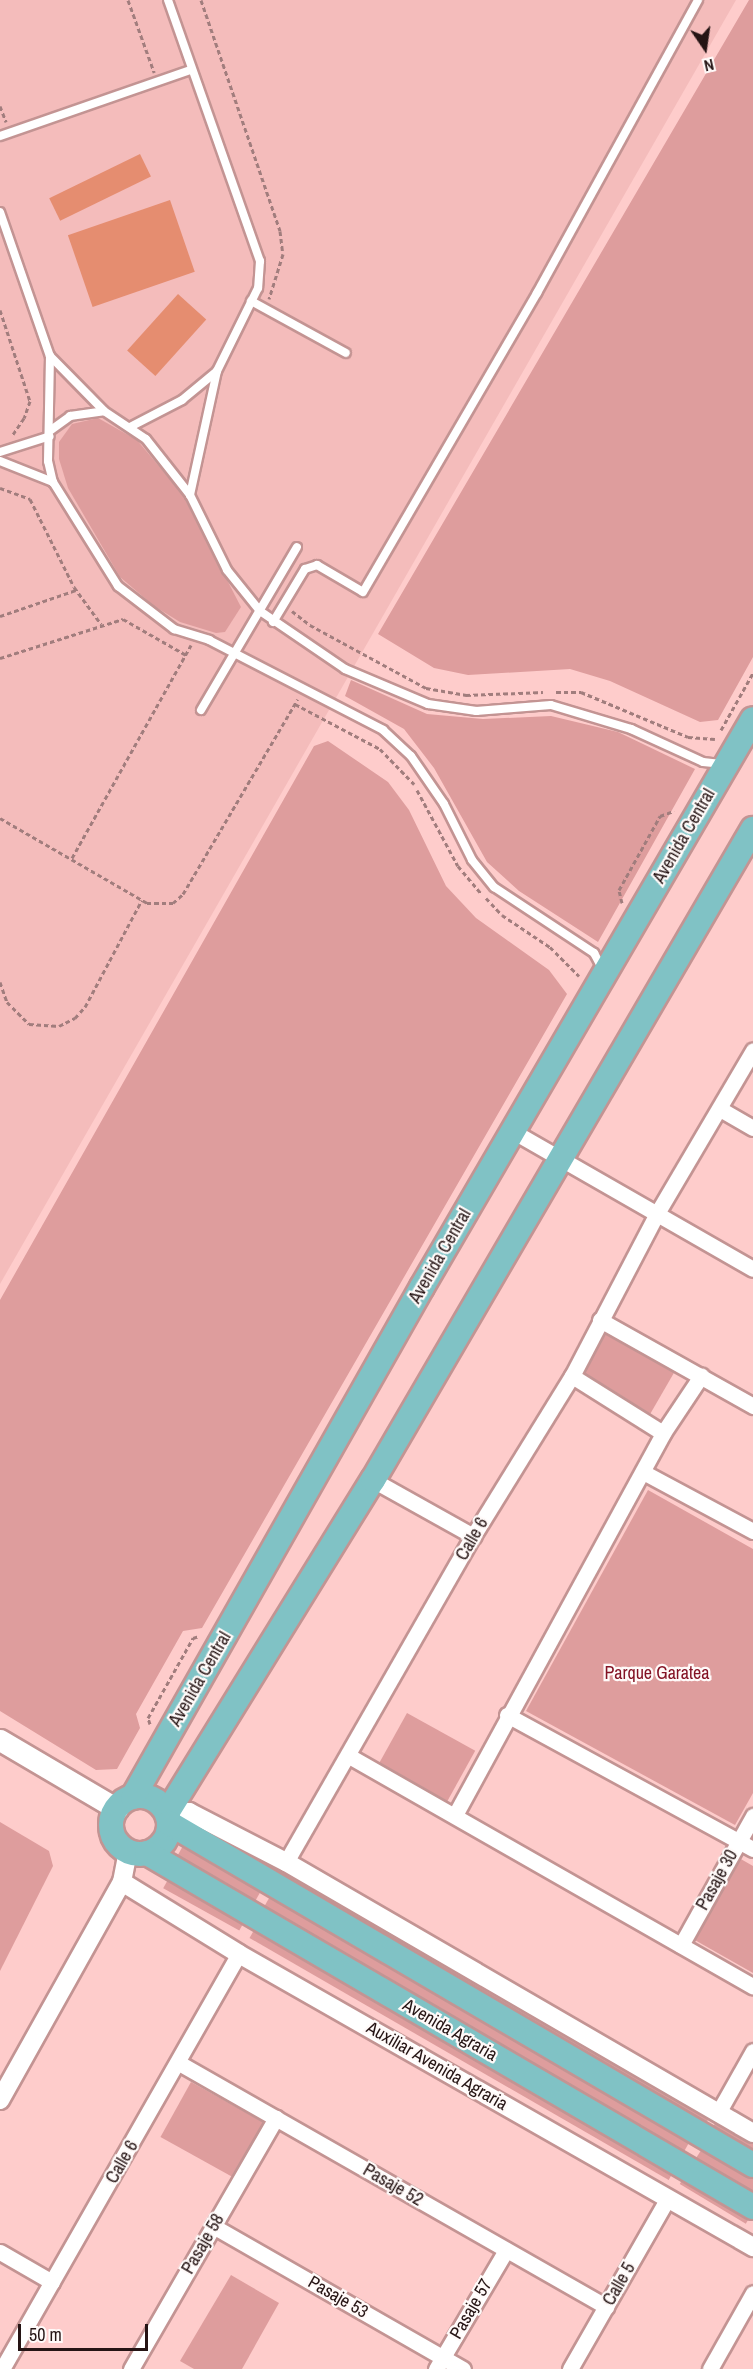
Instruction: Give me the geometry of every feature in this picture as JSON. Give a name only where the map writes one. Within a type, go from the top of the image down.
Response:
[{"type":"main road","name":"Avenida Central","points":[[125,1803],[514,1132],[593,976],[726,765],[753,718]]},
{"type":"main road","points":[[125,1803],[111,1828],[114,1837],[138,1853],[164,1842],[168,1818],[373,1480],[752,834]]},
{"type":"main road","points":[[0,1740],[125,1803],[153,1799],[168,1818]]},
{"type":"main road","name":"Avenida Agraria","points":[[168,1818],[753,2165]]},
{"type":"main road","name":"Avenida Agraria","points":[[138,1853],[753,2207]]},
{"type":"street","name":"Calle 6","points":[[286,1862],[349,1756],[473,1536],[572,1376],[656,1215],[720,1110],[753,1050]]},
{"type":"street","points":[[720,1110],[753,1128]]},
{"type":"street","points":[[514,1132],[753,1269]]},
{"type":"street","points":[[600,1320],[753,1406]]},
{"type":"street","points":[[572,1376],[663,1433]]},
{"type":"street","points":[[455,1815],[507,1715],[663,1433],[700,1376]]},
{"type":"street","points":[[643,1472],[753,1532]]},
{"type":"street","points":[[373,1480],[473,1536]]},
{"type":"street","points":[[507,1715],[753,1849]]},
{"type":"street","points":[[349,1756],[753,1986]]},
{"type":"street","points":[[168,1818],[189,1812],[286,1862],[753,2133]]},
{"type":"street","name":"Pasaje 30","points":[[681,1945],[753,1816]]},
{"type":"street","points":[[0,2100],[138,1853]]},
{"type":"street","name":"Auxiliar Avenida Agraria","points":[[122,1882],[239,1954],[753,2247]]},
{"type":"street","name":"Calle 6","points":[[2,2369],[179,2063],[239,1954]]},
{"type":"street","points":[[718,2113],[753,2051]]},
{"type":"street","name":"Pasaje 52","points":[[179,2063],[606,2307]]},
{"type":"street","name":"Pasaje 58","points":[[131,2369],[276,2118]]},
{"type":"street","name":"Calle 5","points":[[570,2369],[668,2198]]},
{"type":"street","name":"Pasaje 53","points":[[213,2226],[440,2363],[463,2369]]},
{"type":"street","name":"Pasaje 57","points":[[440,2363],[506,2250]]},
{"type":"street","points":[[0,2252],[52,2282]]},
{"type":"street","points":[[710,2369],[753,2293]]},
{"type":"lane","points":[[168,0],[260,261],[258,288],[217,371],[190,495]]},
{"type":"lane","points":[[273,622],[305,569],[317,566],[363,592],[537,293],[698,0]]},
{"type":"lane","points":[[0,136],[191,70]]},
{"type":"lane","points":[[0,212],[50,356],[51,433],[48,461],[53,482],[118,586],[174,629],[235,653],[383,730],[411,756],[444,804],[471,860],[494,887],[594,953],[593,976]]},
{"type":"lane","points":[[251,301],[346,353]]},
{"type":"lane","points":[[50,356],[104,411],[146,440],[190,495],[227,570],[260,611],[345,669],[428,704],[476,711],[551,705],[631,729],[703,762],[726,765]]},
{"type":"lane","points":[[130,427],[182,400],[217,371]]},
{"type":"lane","points":[[0,452],[51,433],[70,416],[104,411]]},
{"type":"lane","points":[[0,461],[53,482]]},
{"type":"lane","points":[[201,710],[297,547]]},
{"type":"path","points":[[128,0],[157,81]]},
{"type":"path","points":[[201,0],[280,231],[283,254],[265,309]]},
{"type":"path","points":[[0,310],[30,401],[24,418],[6,440]]},
{"type":"path","points":[[0,488],[30,499],[76,590],[101,624]]},
{"type":"path","points":[[0,616],[76,590]]},
{"type":"path","points":[[283,604],[310,625],[426,688],[466,695],[580,692],[688,737],[716,739]]},
{"type":"path","points":[[0,658],[101,624],[123,619],[186,655]]},
{"type":"path","points":[[72,858],[196,636]]},
{"type":"path","points":[[0,818],[142,900],[173,903],[183,894],[304,687]]},
{"type":"path","points":[[295,704],[381,749],[416,787],[458,866],[474,886],[502,915],[593,976]]},
{"type":"path","points":[[0,982],[7,1002],[29,1024],[59,1026],[75,1018],[85,1007],[142,900]]},
{"type":"shaded area","points":[[0,0],[736,0],[0,1284]]},
{"type":"green space","points":[[749,0],[753,0],[753,657],[718,720],[700,722],[610,681],[570,669],[468,675],[434,668],[378,634]]},
{"type":"green space","points":[[98,418],[137,440],[183,495],[241,607],[225,632],[216,633],[180,622],[154,606],[120,577],[68,488],[59,459],[59,442],[72,424]]},
{"type":"green space","points":[[351,680],[427,714],[483,719],[551,716],[618,732],[695,769],[598,942],[519,891],[487,862],[434,768],[404,729],[345,696]]},
{"type":"green space","points":[[328,741],[388,782],[409,810],[446,886],[476,918],[549,970],[567,994],[202,1628],[183,1631],[136,1714],[140,1728],[117,1769],[96,1770],[0,1711],[0,1300],[314,746]]},
{"type":"green space","points":[[604,1330],[675,1371],[650,1414],[579,1373]]},
{"type":"green space","name":"Parque Garatea","points":[[648,1490],[753,1549],[753,1793],[735,1825],[526,1711]]},
{"type":"green space","points":[[407,1713],[475,1751],[447,1802],[378,1765]]},
{"type":"green space","points":[[0,1822],[49,1851],[53,1866],[0,1971]]},
{"type":"green space","points":[[184,1844],[263,1888],[252,1908],[173,1864]]},
{"type":"green space","points":[[739,1858],[753,1866],[753,1973],[693,1939]]},
{"type":"green space","points":[[287,1869],[711,2114],[702,2130],[278,1885]]},
{"type":"green space","points":[[170,1876],[246,1918],[239,1930],[163,1888]]},
{"type":"green space","points":[[272,1893],[693,2136],[679,2159],[258,1916]]},
{"type":"green space","points":[[257,1925],[676,2167],[669,2180],[250,1938]]},
{"type":"green space","points":[[191,2082],[264,2123],[234,2178],[160,2137]]},
{"type":"green space","points":[[719,2117],[753,2137],[753,2159],[709,2133]]},
{"type":"green space","points":[[707,2141],[753,2168],[753,2202],[691,2166]]},
{"type":"green space","points":[[687,2172],[753,2212],[746,2224],[680,2184]]},
{"type":"green space","points":[[231,2275],[279,2303],[242,2369],[194,2369],[180,2361]]},
{"type":"building","points":[[140,154],[151,176],[60,221],[49,198]]},
{"type":"building","points":[[170,200],[195,272],[93,307],[68,235]]},
{"type":"building","points":[[178,294],[206,319],[155,376],[127,350]]}]
